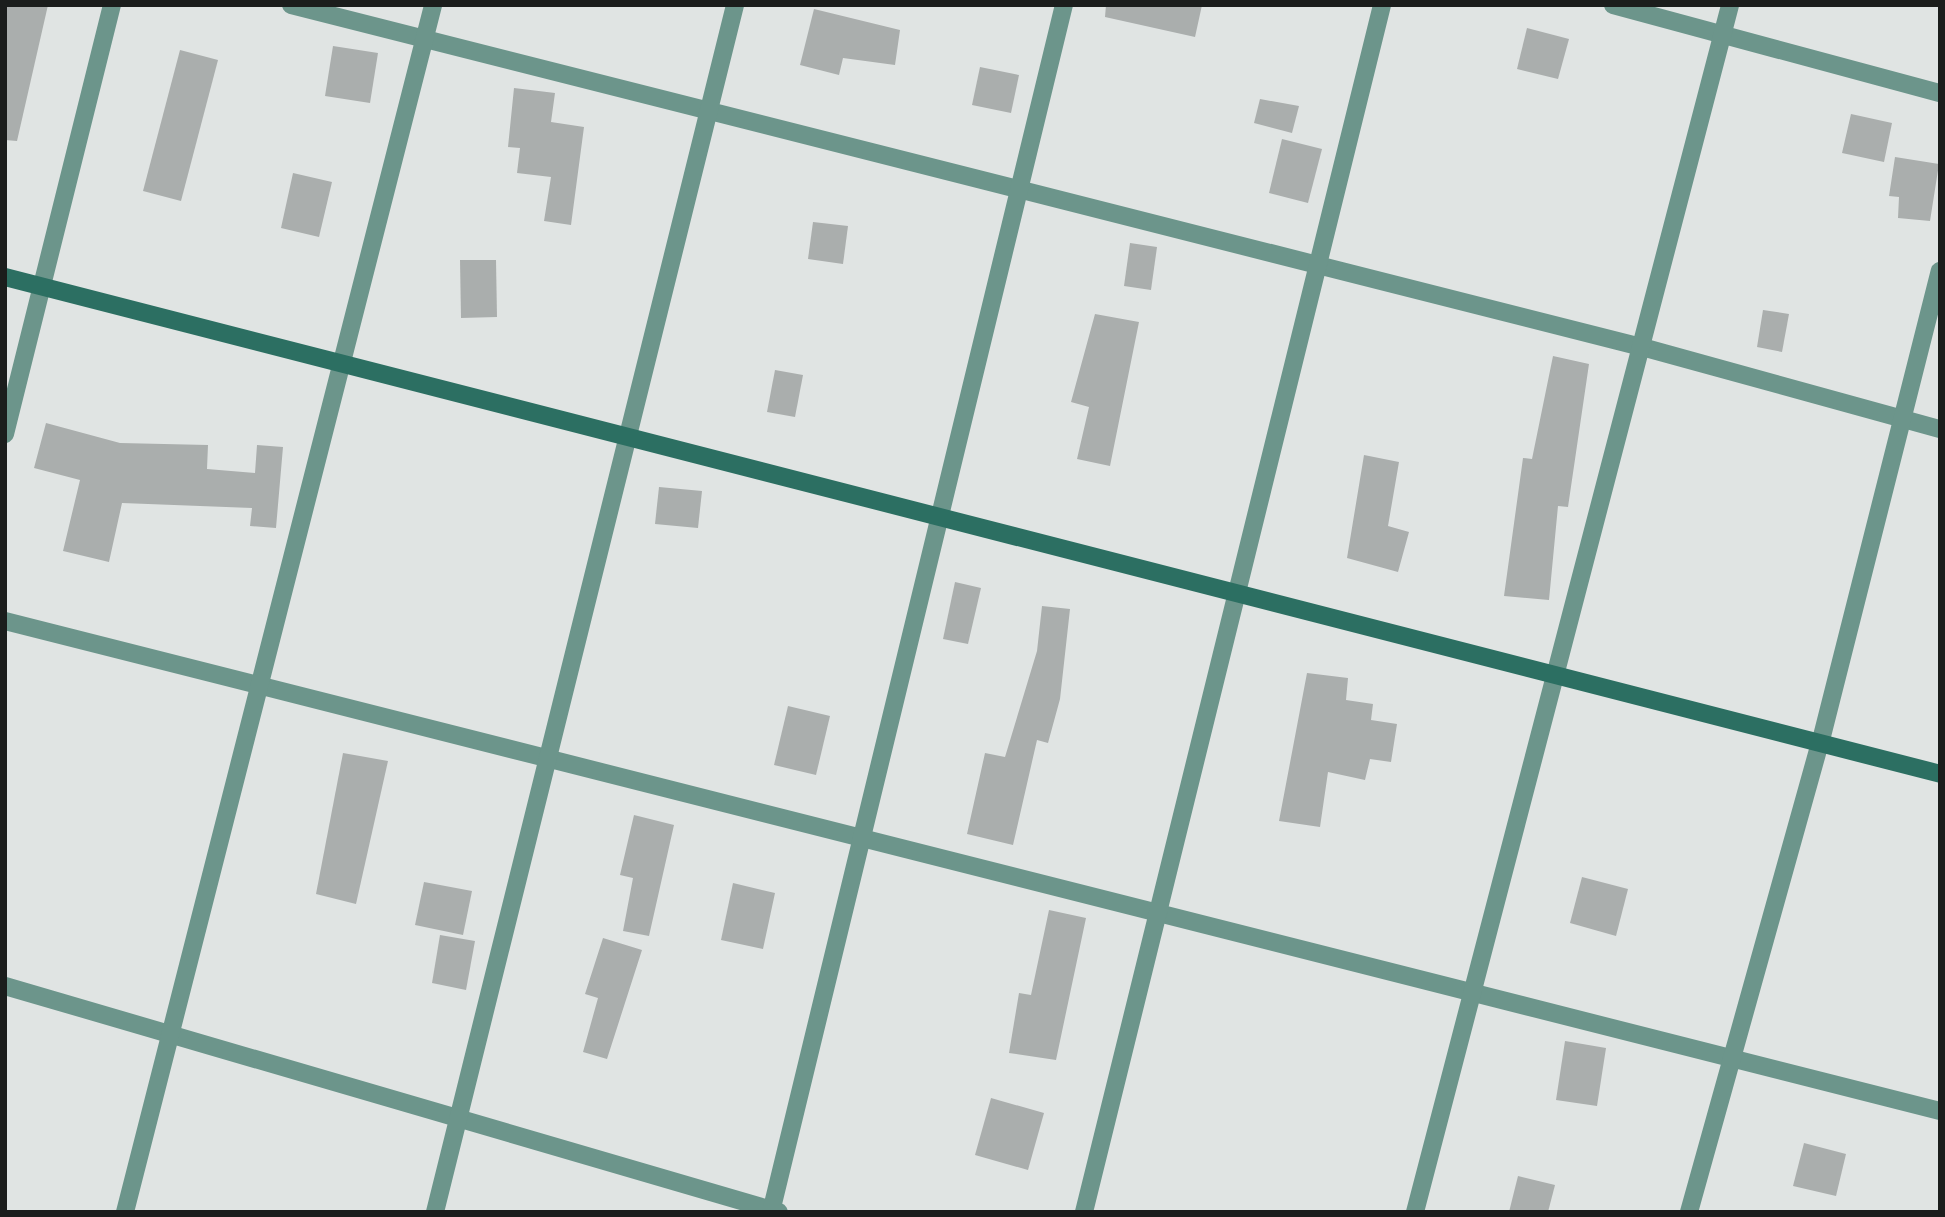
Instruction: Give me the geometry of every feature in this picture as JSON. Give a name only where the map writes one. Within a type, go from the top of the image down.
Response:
[{"type":"main road","points":[[5,277],[942,514],[1940,774]]},
{"type":"street","points":[[5,434],[44,287],[112,5]]},
{"type":"street","points":[[291,5],[1642,347],[1940,429]]},
{"type":"street","points":[[125,1212],[433,5]]},
{"type":"street","points":[[435,1212],[632,437],[735,5]]},
{"type":"street","points":[[5,986],[774,1211],[1064,5]]},
{"type":"street","points":[[1084,1212],[1382,5]]},
{"type":"street","points":[[1613,5],[1940,93]]},
{"type":"street","points":[[1415,1212],[1468,992],[1557,676],[1730,5]]},
{"type":"street","points":[[1689,1212],[1820,744],[1940,271]]},
{"type":"street","points":[[5,621],[1940,1111]]},
{"type":"building","points":[[5,5],[48,5],[17,141],[5,140]]},
{"type":"building","points":[[1106,5],[1202,5],[1195,37],[1105,17]]},
{"type":"building","points":[[814,9],[900,30],[895,65],[843,58],[839,75],[800,65]]},
{"type":"building","points":[[1527,28],[1569,39],[1558,79],[1517,69]]},
{"type":"building","points":[[333,46],[378,53],[370,103],[325,96]]},
{"type":"building","points":[[180,50],[218,60],[181,201],[143,191]]},
{"type":"building","points":[[980,67],[1019,75],[1011,113],[972,105]]},
{"type":"building","points":[[514,88],[555,93],[551,122],[584,127],[571,225],[544,221],[551,177],[517,173],[520,148],[508,147]]},
{"type":"building","points":[[1260,99],[1299,106],[1292,133],[1254,123]]},
{"type":"building","points":[[1851,114],[1892,123],[1884,162],[1842,153]]},
{"type":"building","points":[[1282,139],[1322,149],[1308,203],[1269,193]]},
{"type":"building","points":[[1895,157],[1939,164],[1930,221],[1898,218],[1899,197],[1889,196]]},
{"type":"building","points":[[293,173],[332,182],[319,237],[281,228]]},
{"type":"building","points":[[813,222],[848,226],[843,264],[808,259]]},
{"type":"building","points":[[1130,243],[1157,247],[1151,290],[1124,286]]},
{"type":"building","points":[[460,260],[496,260],[497,317],[461,318]]},
{"type":"building","points":[[1763,310],[1789,314],[1782,352],[1757,347]]},
{"type":"building","points":[[1095,314],[1139,322],[1110,466],[1077,459],[1089,407],[1071,402]]},
{"type":"building","points":[[1553,356],[1589,364],[1568,507],[1558,506],[1549,600],[1504,596],[1523,458],[1532,459]]},
{"type":"building","points":[[775,370],[803,375],[795,417],[767,412]]},
{"type":"building","points":[[46,423],[120,443],[208,445],[207,469],[255,473],[257,445],[283,447],[276,528],[250,526],[252,508],[122,503],[109,562],[63,551],[80,480],[34,468]]},
{"type":"building","points":[[1364,455],[1399,462],[1388,526],[1409,532],[1398,572],[1347,558]]},
{"type":"building","points":[[659,487],[702,491],[698,528],[655,524]]},
{"type":"building","points":[[955,582],[981,588],[968,644],[943,639]]},
{"type":"building","points":[[1042,606],[1070,609],[1060,699],[1048,743],[1037,740],[1013,845],[967,834],[985,753],[1005,757],[1037,651]]},
{"type":"building","points":[[1307,673],[1348,678],[1346,700],[1373,704],[1371,720],[1397,724],[1391,762],[1370,759],[1365,780],[1328,772],[1320,827],[1279,821]]},
{"type":"building","points":[[788,706],[830,716],[816,775],[774,765]]},
{"type":"building","points":[[343,753],[388,761],[356,904],[316,894]]},
{"type":"building","points":[[634,815],[674,825],[649,936],[623,931],[633,878],[620,875]]},
{"type":"building","points":[[1582,877],[1628,889],[1616,936],[1570,923]]},
{"type":"building","points":[[424,882],[472,891],[463,935],[415,925]]},
{"type":"building","points":[[733,883],[775,893],[763,949],[721,940]]},
{"type":"building","points":[[1049,910],[1086,918],[1056,1060],[1009,1053],[1019,993],[1031,995]]},
{"type":"building","points":[[440,935],[475,941],[466,990],[432,983]]},
{"type":"building","points":[[603,938],[642,950],[607,1059],[583,1052],[598,998],[585,994]]},
{"type":"building","points":[[1565,1041],[1606,1048],[1597,1106],[1556,1100]]},
{"type":"building","points":[[991,1098],[1044,1113],[1028,1170],[975,1155]]},
{"type":"building","points":[[1804,1143],[1846,1154],[1836,1196],[1793,1186]]},
{"type":"building","points":[[1518,1176],[1555,1185],[1548,1212],[1509,1212]]}]
